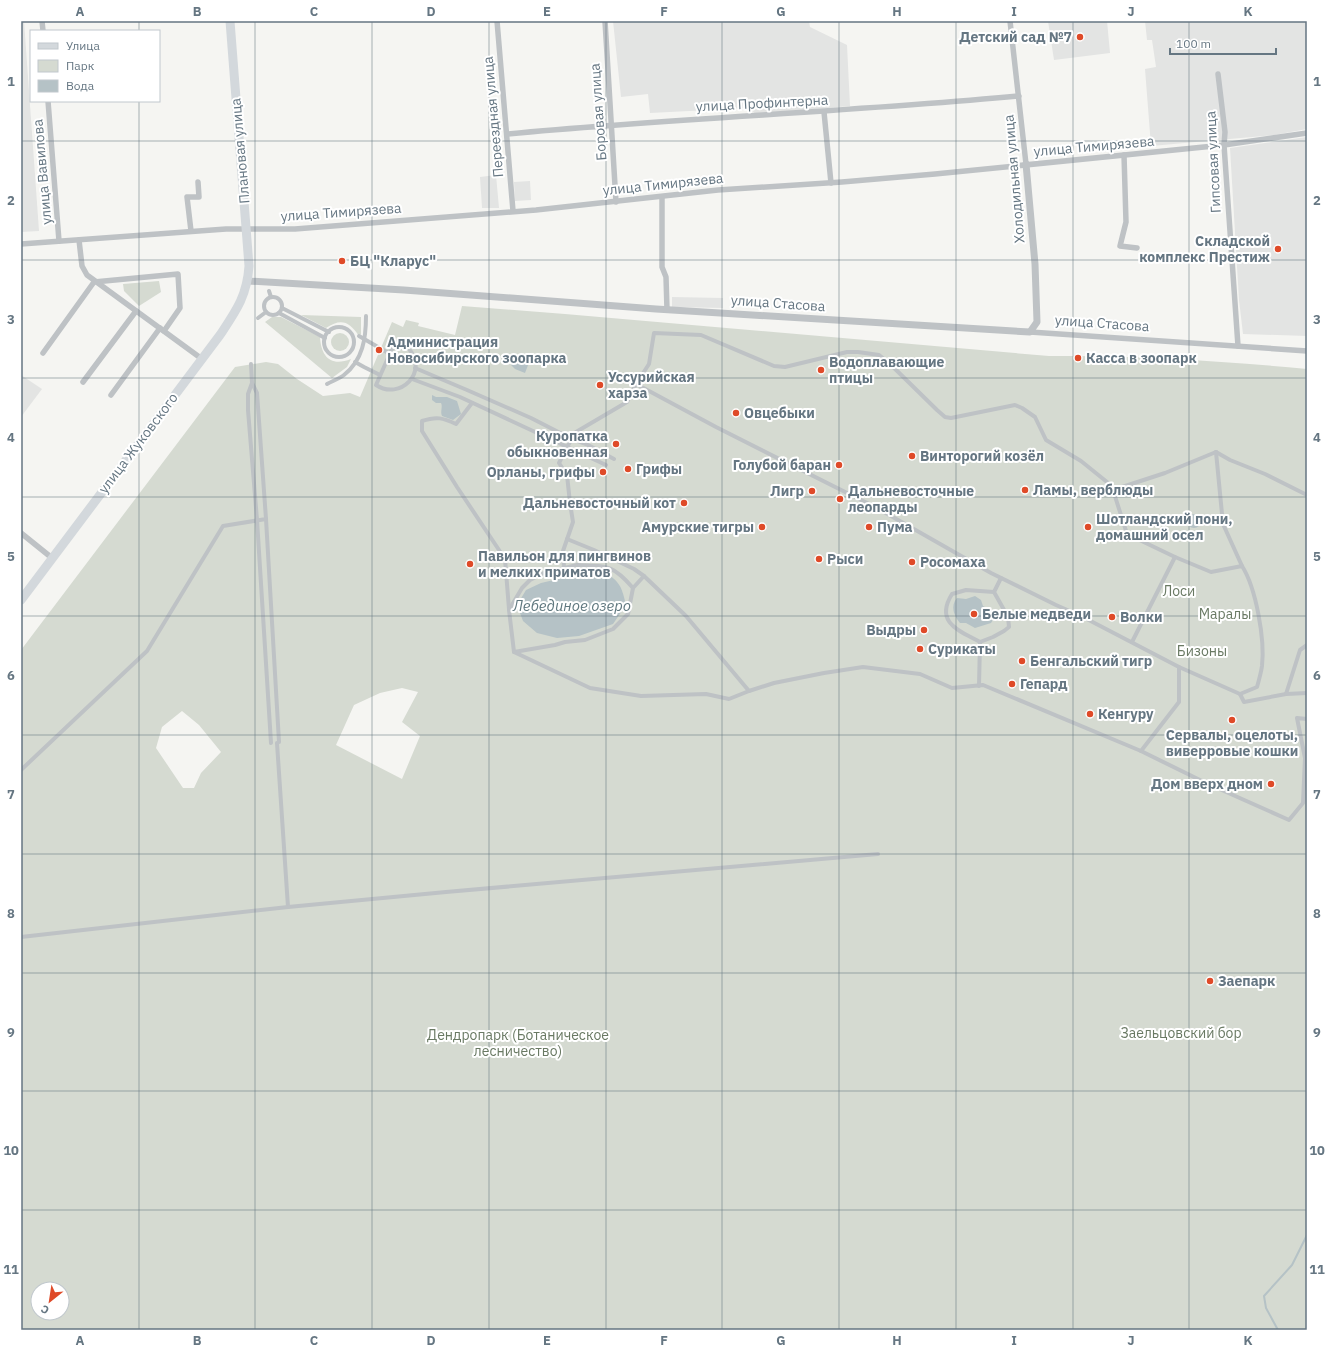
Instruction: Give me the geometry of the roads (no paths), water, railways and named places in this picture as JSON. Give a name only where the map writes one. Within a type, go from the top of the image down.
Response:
[{"type":"main road","name":"Плановая улица","points":[[230,21],[249,266],[248,281]]},
{"type":"main road","name":"улица Жуковского","points":[[21,600],[202,359],[237,309],[248,281]]},
{"type":"street","name":"Переездная улица","points":[[498,21],[513,212]]},
{"type":"street","name":"Боровая улица","points":[[605,21],[616,202]]},
{"type":"street","name":"Холодильная улица","points":[[1010,21],[1026,164],[1035,264],[1037,322],[1030,332]]},
{"type":"street","name":"Гипсовая улица","points":[[1218,74],[1225,132],[1224,145],[1238,346]]},
{"type":"street","name":"улица Профинтерна","points":[[507,134],[611,124],[824,112],[1019,96]]},
{"type":"street","name":"улица Вавилова","points":[[48,102],[59,241]]},
{"type":"street","points":[[824,112],[831,183]]},
{"type":"street","name":"улица Тимирязева","points":[[21,244],[190,231],[246,228],[295,229],[513,212],[718,190],[831,183],[935,174],[1224,145],[1307,134]]},
{"type":"street","points":[[1124,155],[1126,222],[1120,246],[1137,248]]},
{"type":"street","points":[[190,231],[188,197],[199,197],[198,182]]},
{"type":"street","points":[[662,197],[662,267],[666,277],[668,310]]},
{"type":"street","points":[[78,240],[82,266],[87,275],[94,282],[202,359]]},
{"type":"street","points":[[43,353],[94,282],[178,274],[180,308],[111,395]]},
{"type":"street","name":"улица Стасова","points":[[248,281],[404,290],[668,310],[1030,332],[1307,351]]},
{"type":"street","points":[[269,291],[271,297]]},
{"type":"street","points":[[271,297],[280,299],[282,302],[282,308],[278,313],[271,315],[266,312],[264,303],[271,297]]},
{"type":"street","points":[[282,308],[329,332]]},
{"type":"street","points":[[83,382],[136,311]]},
{"type":"street","points":[[258,318],[266,312]]},
{"type":"street","points":[[278,313],[325,338]]},
{"type":"street","points":[[327,384],[343,375],[361,353],[365,340],[366,316]]},
{"type":"street","points":[[335,328],[349,331],[354,339],[353,348],[346,356],[336,357],[328,352],[325,338],[329,332],[335,328]]},
{"type":"street","points":[[564,568],[563,551],[573,522],[567,475],[559,463],[576,432],[626,402],[649,364],[654,333],[701,335],[774,366],[785,366],[847,352],[879,355],[889,362],[945,417],[958,417],[1015,405],[1035,417],[1046,440],[1081,461],[1104,479],[1113,490],[1127,534],[1211,572],[1242,566]]},
{"type":"street","points":[[359,336],[390,354]]},
{"type":"street","points":[[395,342],[404,344],[410,350],[415,359],[415,368],[412,378],[406,384],[397,389],[389,390],[376,384],[390,354],[395,342]]},
{"type":"street","points":[[353,348],[361,353]]},
{"type":"street","points":[[355,362],[362,367],[380,375]]},
{"type":"street","points":[[251,364],[252,383],[248,394],[248,410],[271,743]]},
{"type":"street","points":[[415,368],[531,418],[614,459]]},
{"type":"street","points":[[412,378],[460,397],[606,465]]},
{"type":"street","points":[[252,383],[257,393],[266,519],[288,907]]},
{"type":"street","points":[[636,384],[871,505],[913,528],[951,552],[1000,578],[1083,617],[1179,667],[1240,694],[1244,702],[1286,694],[1307,693]]},
{"type":"street","points":[[472,403],[456,424],[446,419],[433,417],[422,421],[422,431],[456,487],[505,559],[514,652]]},
{"type":"street","points":[[1113,490],[1165,473],[1216,452]]},
{"type":"street","points":[[1216,452],[1230,460],[1265,474],[1307,495]]},
{"type":"street","points":[[1216,452],[1222,524],[1246,573],[1258,611],[1262,638],[1262,665],[1257,687],[1240,694]]},
{"type":"street","points":[[21,770],[147,651],[223,526],[266,519]]},
{"type":"street","points":[[21,533],[52,558]]},
{"type":"street","points":[[567,539],[594,550],[644,576],[686,616],[749,691]]},
{"type":"street","points":[[1132,642],[1175,557]]},
{"type":"street","points":[[509,610],[522,588],[530,580],[544,573],[578,565],[608,567],[622,575],[633,588]]},
{"type":"street","points":[[514,652],[565,642],[585,640],[613,629],[628,614],[633,588],[644,576]]},
{"type":"street","points":[[994,592],[1000,578]]},
{"type":"street","points":[[966,590],[994,592],[1008,617],[1008,627],[1004,631],[980,642],[960,632],[948,621],[948,601],[952,594],[966,590]]},
{"type":"street","points":[[979,686],[980,642]]},
{"type":"street","points":[[1286,694],[1300,650],[1307,645]]},
{"type":"street","points":[[514,652],[590,688],[641,696],[706,694],[729,699],[774,683],[863,667],[920,674],[952,688],[983,685],[1141,751],[1206,783],[1289,820],[1303,804],[1305,758],[1296,718],[1307,719]]},
{"type":"street","points":[[1141,751],[1179,702],[1179,667]]},
{"type":"street","points":[[21,937],[288,907],[461,890],[878,854]]},
{"type":"water","points":[[519,356],[530,360],[525,373],[515,369],[511,365],[513,359]]},
{"type":"water","points":[[432,395],[436,397],[447,397],[457,401],[461,414],[453,420],[442,416],[441,403],[436,403],[432,400]]},
{"type":"water","points":[[1191,514],[1197,514],[1201,518],[1201,524],[1197,528],[1191,528],[1187,524],[1187,518]]},
{"type":"water","name":"Лебединое озеро","points":[[601,569],[616,580],[621,587],[626,605],[613,624],[579,636],[557,638],[537,633],[523,621],[517,605],[526,590],[541,583]]},
{"type":"water","name":"Белые медведи","points":[[975,596],[981,600],[983,606],[993,611],[995,617],[991,623],[975,628],[966,623],[960,623],[953,608],[957,598],[966,599]]},
{"type":"waterway","points":[[1278,1330],[1266,1308],[1264,1296],[1292,1265],[1307,1235]]},
{"type":"place","name":"Детский сад №7","points":[[1080,37]]},
{"type":"place","name":"Складской комплекс Престиж","points":[[1278,249]]},
{"type":"place","name":"БЦ \"Кларус\"","points":[[342,261]]},
{"type":"place","name":"Администрация Новосибирского зоопарка","points":[[379,350]]},
{"type":"place","name":"Касса в зоопарк","points":[[1078,358]]},
{"type":"place","name":"Водоплавающие птицы","points":[[821,370]]},
{"type":"place","name":"Уссурийская харза","points":[[600,385]]},
{"type":"place","name":"Овцебыки","points":[[736,413]]},
{"type":"place","name":"Куропатка обыкновенная","points":[[616,444]]},
{"type":"place","name":"Винторогий козёл","points":[[912,456]]},
{"type":"place","name":"Голубой баран","points":[[839,465]]},
{"type":"place","name":"Грифы","points":[[628,469]]},
{"type":"place","name":"Орланы, грифы","points":[[603,472]]},
{"type":"place","name":"Ламы, верблюды","points":[[1025,490]]},
{"type":"place","name":"Лигр","points":[[812,491]]},
{"type":"place","name":"Дальневосточные леопарды","points":[[840,499]]},
{"type":"place","name":"Дальневосточный кот","points":[[684,503]]},
{"type":"place","name":"Амурские тигры","points":[[762,527]]},
{"type":"place","name":"Пума","points":[[869,527]]},
{"type":"place","name":"Шотландский пони, домашний осел","points":[[1088,527]]},
{"type":"place","name":"Рыси","points":[[819,559]]},
{"type":"place","name":"Росомаха","points":[[912,562]]},
{"type":"place","name":"Павильон для пингвинов и мелких приматов","points":[[470,564]]},
{"type":"place","name":"Белые медведи","points":[[974,614]]},
{"type":"place","name":"Волки","points":[[1112,617]]},
{"type":"place","name":"Выдры","points":[[924,630]]},
{"type":"place","name":"Сурикаты","points":[[920,649]]},
{"type":"place","name":"Бенгальский тигр","points":[[1022,661]]},
{"type":"place","name":"Гепард","points":[[1012,684]]},
{"type":"place","name":"Кенгуру","points":[[1090,714]]},
{"type":"place","name":"Сервалы, оцелоты, виверровые кошки","points":[[1232,720]]},
{"type":"place","name":"Дом вверх дном","points":[[1271,784]]},
{"type":"place","name":"Заепарк","points":[[1210,981]]},
{"type":"park label","name":"Лоси","points":[[1179,591]]},
{"type":"park label","name":"Маралы","points":[[1225,614]]},
{"type":"park label","name":"Бизоны","points":[[1202,651]]},
{"type":"park label","name":"Заельцовский бор","points":[[1181,1033]]},
{"type":"park label","name":"Дендропарк (Ботаническое лесничество)","points":[[518,1044]]}]
